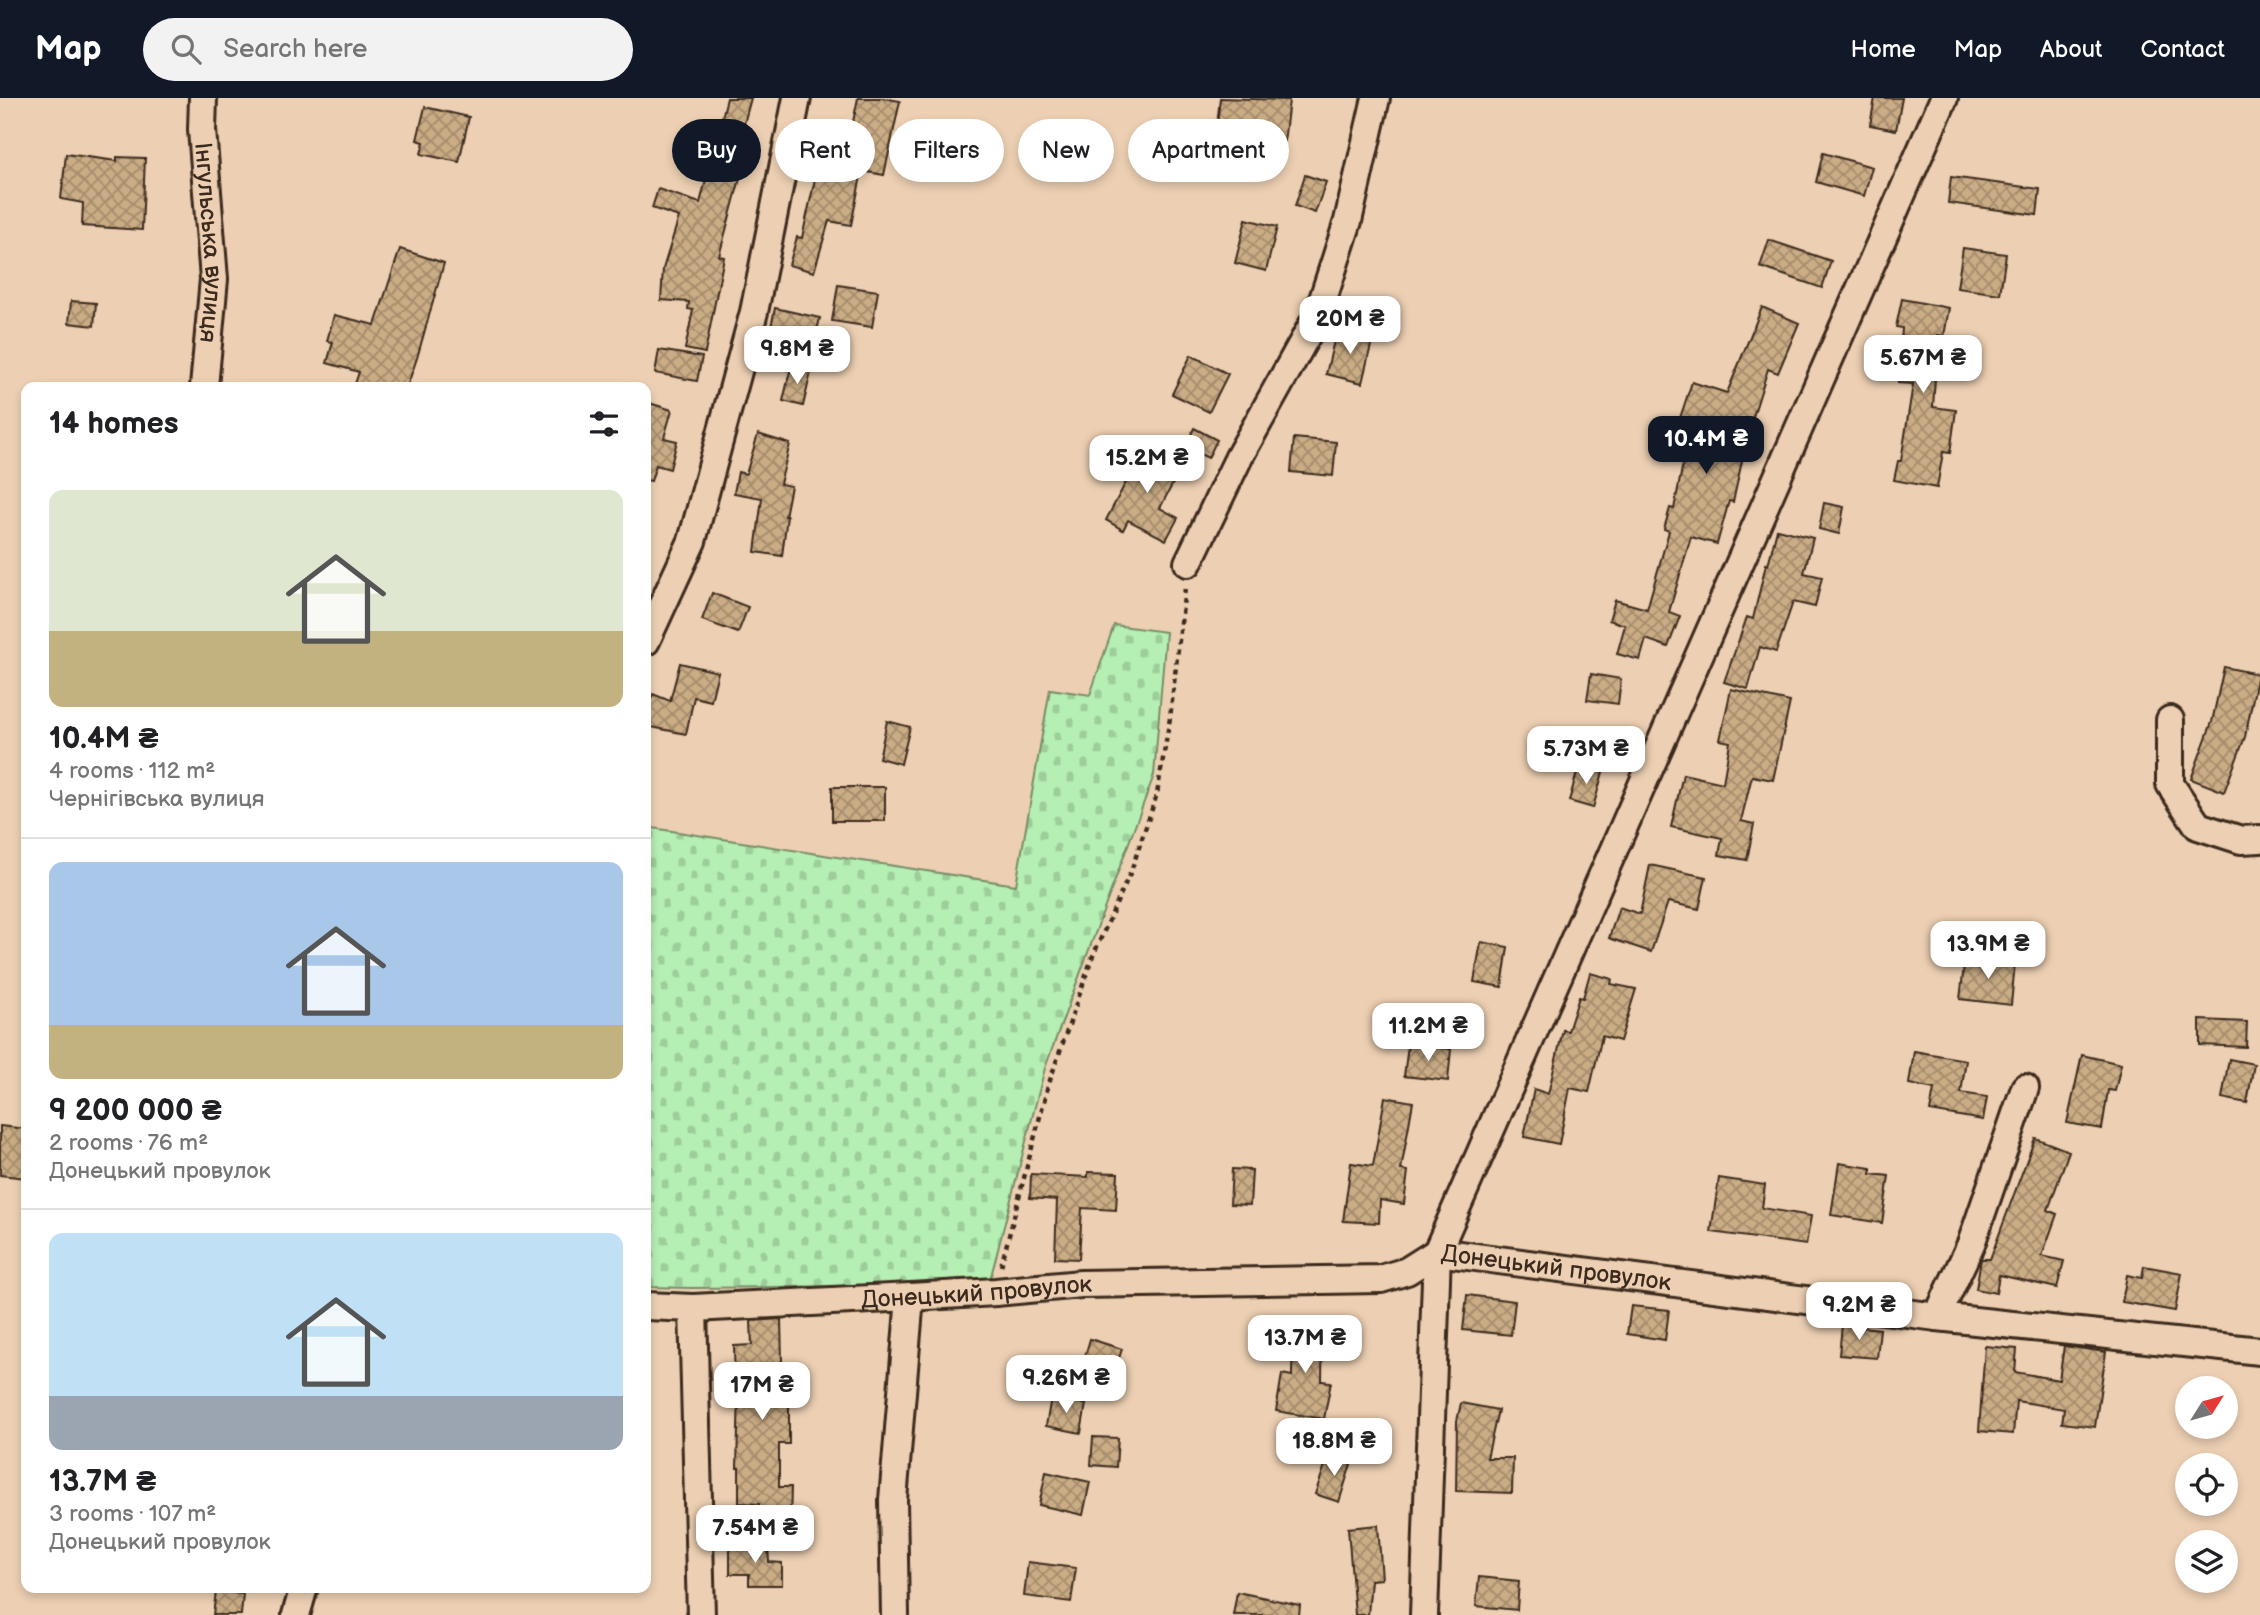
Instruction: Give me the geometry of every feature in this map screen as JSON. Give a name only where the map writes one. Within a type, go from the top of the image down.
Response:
[{"type":"street","name":"Інгульська вулиця","points":[[203,98],[202,130],[214,279],[204,382]]},
{"type":"street","points":[[651,630],[692,541],[754,312],[797,98]]},
{"type":"street","points":[[1188,563],[1239,457],[1318,315],[1348,221],[1376,98]]},
{"type":"street","points":[[1423,1615],[1437,1252],[1944,98]]},
{"type":"street","points":[[2170,720],[2170,784],[2198,826],[2241,840],[2260,839]]},
{"type":"street","points":[[1937,1317],[1971,1244],[2025,1088]]},
{"type":"street","name":"Донецький провулок","points":[[651,1306],[693,1308],[910,1297],[1081,1284],[1381,1279],[1407,1271],[1437,1252],[1937,1317],[2260,1351]]},
{"type":"street","points":[[895,1615],[893,1500],[910,1297]]},
{"type":"street","points":[[693,1308],[701,1615]]},
{"type":"street","points":[[296,1615],[302,1593]]},
{"type":"path","points":[[996,1292],[1003,1255],[1048,1086],[1092,958],[1130,871],[1157,794],[1170,718],[1188,563]]},
{"type":"green space","points":[[1114,625],[1166,632],[1154,775],[1045,1068],[989,1284],[651,1287],[651,828],[1016,885],[1050,689],[1090,695]]},
{"type":"building","points":[[727,98],[751,98],[745,119],[722,119]]},
{"type":"building","points":[[858,98],[900,101],[896,119],[889,119],[889,152],[884,175],[875,173],[875,119],[854,119]]},
{"type":"building","points":[[1220,98],[1289,100],[1287,119],[1218,119]]},
{"type":"building","points":[[1875,98],[1902,98],[1896,130],[1870,125]]},
{"type":"building","points":[[425,107],[469,117],[459,162],[421,154],[424,142],[417,140]]},
{"type":"building","points":[[1823,153],[1872,167],[1864,196],[1816,182]]},
{"type":"building","points":[[66,154],[117,161],[117,157],[145,158],[142,230],[82,226],[83,203],[61,199]]},
{"type":"building","points":[[1305,175],[1326,182],[1315,213],[1295,206]]},
{"type":"building","points":[[1951,177],[2040,189],[2037,215],[1948,203]]},
{"type":"building","points":[[705,182],[739,182],[719,256],[724,257],[705,353],[685,349],[693,310],[688,309],[689,302],[661,300],[663,269],[679,217],[652,208],[658,189],[700,203]]},
{"type":"building","points":[[814,182],[860,182],[851,225],[829,221],[814,272],[789,265],[797,237],[802,238]]},
{"type":"building","points":[[1246,219],[1277,227],[1266,271],[1235,263]]},
{"type":"building","points":[[1769,240],[1831,261],[1822,288],[1760,267]]},
{"type":"building","points":[[1963,248],[2006,254],[2000,294],[1957,288]]},
{"type":"building","points":[[400,249],[444,263],[409,382],[356,382],[359,372],[327,363],[333,342],[327,341],[334,315],[375,325]]},
{"type":"building","points":[[838,285],[878,291],[872,327],[832,321]]},
{"type":"building","points":[[1902,299],[1949,308],[1944,336],[1938,335],[1933,407],[1956,410],[1950,453],[1943,452],[1937,488],[1894,480],[1898,461],[1901,461],[1913,384],[1898,383],[1902,328],[1896,327]]},
{"type":"building","points":[[71,301],[96,303],[94,326],[69,323]]},
{"type":"building","points":[[1762,307],[1799,323],[1778,373],[1768,369],[1739,461],[1742,461],[1733,502],[1729,501],[1717,544],[1691,537],[1669,612],[1680,616],[1668,647],[1646,639],[1640,660],[1617,654],[1625,625],[1609,620],[1615,600],[1647,609],[1669,531],[1664,529],[1670,508],[1674,509],[1690,428],[1678,424],[1692,382],[1727,393]]},
{"type":"building","points":[[775,308],[820,318],[814,343],[770,332]]},
{"type":"building","points":[[1337,328],[1373,337],[1362,383],[1326,374]]},
{"type":"building","points":[[659,350],[702,357],[697,381],[655,373]]},
{"type":"building","points":[[1191,355],[1228,374],[1209,412],[1172,394]]},
{"type":"building","points":[[791,367],[811,372],[803,406],[783,401]]},
{"type":"building","points":[[651,404],[672,410],[664,438],[677,441],[670,469],[656,465],[651,481]]},
{"type":"building","points":[[1194,428],[1217,440],[1208,458],[1185,447]]},
{"type":"building","points":[[758,434],[790,444],[780,484],[791,486],[785,516],[782,556],[755,552],[762,498],[734,493],[738,472],[746,474]]},
{"type":"building","points":[[1294,438],[1336,442],[1333,476],[1291,472]]},
{"type":"building","points":[[1145,446],[1182,466],[1160,508],[1178,518],[1166,540],[1128,520],[1123,530],[1106,520]]},
{"type":"building","points":[[1824,503],[1844,507],[1839,534],[1819,529]]},
{"type":"building","points":[[1777,529],[1813,538],[1804,573],[1822,577],[1815,607],[1793,602],[1776,652],[1760,647],[1748,689],[1724,682],[1747,617],[1753,619]]},
{"type":"building","points":[[712,593],[748,607],[738,633],[702,620]]},
{"type":"building","points":[[680,663],[718,672],[711,701],[694,697],[686,734],[651,727],[653,694],[670,701]]},
{"type":"building","points":[[2224,667],[2258,674],[2245,737],[2224,792],[2191,779],[2212,722]]},
{"type":"building","points":[[1591,674],[1621,679],[1618,704],[1587,700]]},
{"type":"building","points":[[1731,689],[1790,702],[1773,780],[1752,776],[1741,821],[1754,824],[1747,860],[1719,855],[1722,838],[1671,827],[1683,774],[1723,783],[1730,742],[1720,740]]},
{"type":"building","points":[[887,721],[910,727],[901,764],[879,758]]},
{"type":"building","points":[[1579,765],[1603,772],[1593,808],[1569,801]]},
{"type":"building","points":[[832,787],[885,787],[885,821],[832,821]]},
{"type":"building","points":[[1650,865],[1706,877],[1699,909],[1668,902],[1651,952],[1609,938],[1619,907],[1640,914]]},
{"type":"building","points":[[1481,942],[1508,947],[1502,987],[1474,982]]},
{"type":"building","points":[[1965,957],[2015,963],[2011,1005],[1960,999]]},
{"type":"building","points":[[1590,973],[1612,979],[1611,984],[1636,989],[1620,1041],[1602,1036],[1589,1092],[1570,1088],[1559,1144],[1524,1137],[1534,1089],[1548,1094],[1563,1030],[1568,1031],[1579,997],[1583,998]]},
{"type":"building","points":[[2200,1020],[2247,1022],[2246,1047],[2200,1045]]},
{"type":"building","points":[[1408,1045],[1451,1049],[1448,1081],[1404,1076]]},
{"type":"building","points":[[1914,1051],[1966,1060],[1961,1093],[1987,1097],[1983,1120],[1930,1111],[1934,1089],[1909,1084]]},
{"type":"building","points":[[2082,1055],[2121,1064],[2115,1091],[2108,1090],[2102,1129],[2067,1123]]},
{"type":"building","points":[[2229,1059],[2254,1064],[2247,1103],[2222,1098]]},
{"type":"building","points":[[1385,1097],[1413,1102],[1401,1170],[1408,1171],[1404,1204],[1380,1200],[1379,1223],[1343,1221],[1351,1163],[1373,1166]]},
{"type":"building","points":[[0,1126],[21,1128],[21,1177],[0,1175]]},
{"type":"building","points":[[2035,1138],[2069,1151],[2048,1210],[2057,1214],[2042,1256],[2064,1261],[2057,1288],[1999,1275],[1996,1293],[1976,1289],[1981,1259],[1990,1259]]},
{"type":"building","points":[[1839,1163],[1871,1168],[1871,1174],[1889,1176],[1882,1223],[1831,1215]]},
{"type":"building","points":[[1232,1169],[1252,1170],[1250,1205],[1230,1204]]},
{"type":"building","points":[[1088,1172],[1118,1173],[1116,1210],[1082,1208],[1079,1259],[1055,1258],[1057,1200],[1030,1198],[1031,1174],[1088,1177]]},
{"type":"building","points":[[1719,1178],[1765,1185],[1762,1208],[1811,1216],[1806,1245],[1711,1232]]},
{"type":"building","points":[[2144,1266],[2182,1273],[2175,1311],[2122,1302],[2127,1275],[2142,1278]]},
{"type":"building","points":[[1467,1295],[1515,1301],[1511,1335],[1463,1330]]},
{"type":"building","points":[[1631,1306],[1669,1310],[1665,1340],[1627,1334]]},
{"type":"building","points":[[781,1319],[783,1405],[789,1405],[789,1444],[779,1444],[779,1487],[791,1487],[790,1523],[759,1522],[759,1504],[739,1503],[737,1468],[739,1389],[735,1390],[734,1346],[752,1345],[751,1321]]},
{"type":"building","points":[[1293,1322],[1323,1323],[1322,1381],[1331,1382],[1324,1419],[1276,1411],[1282,1374],[1292,1376]]},
{"type":"building","points":[[1842,1325],[1880,1329],[1877,1358],[1839,1355]]},
{"type":"building","points":[[1090,1339],[1122,1349],[1112,1380],[1081,1370]]},
{"type":"building","points":[[1985,1346],[2017,1349],[2015,1372],[2059,1380],[2064,1346],[2106,1352],[2095,1427],[2062,1423],[2064,1409],[2016,1401],[2013,1434],[1979,1431]]},
{"type":"building","points":[[1051,1398],[1086,1404],[1081,1433],[1046,1426]]},
{"type":"building","points":[[1461,1403],[1498,1410],[1487,1458],[1513,1458],[1512,1493],[1456,1491],[1457,1421]]},
{"type":"building","points":[[1093,1437],[1118,1438],[1116,1467],[1091,1465]]},
{"type":"building","points":[[1329,1454],[1352,1461],[1339,1502],[1315,1494]]},
{"type":"building","points":[[1046,1472],[1090,1482],[1083,1515],[1039,1505]]},
{"type":"building","points":[[1378,1525],[1382,1579],[1371,1580],[1368,1615],[1355,1615],[1348,1528]]},
{"type":"building","points":[[730,1546],[768,1546],[769,1562],[782,1563],[782,1585],[749,1585],[749,1574],[730,1574]]},
{"type":"building","points":[[1028,1562],[1076,1568],[1071,1602],[1024,1596]]},
{"type":"building","points":[[1479,1577],[1519,1581],[1517,1610],[1476,1606]]},
{"type":"building","points":[[1237,1592],[1300,1605],[1299,1615],[1233,1615]]},
{"type":"building","points":[[216,1593],[243,1594],[241,1615],[213,1615]]}]
